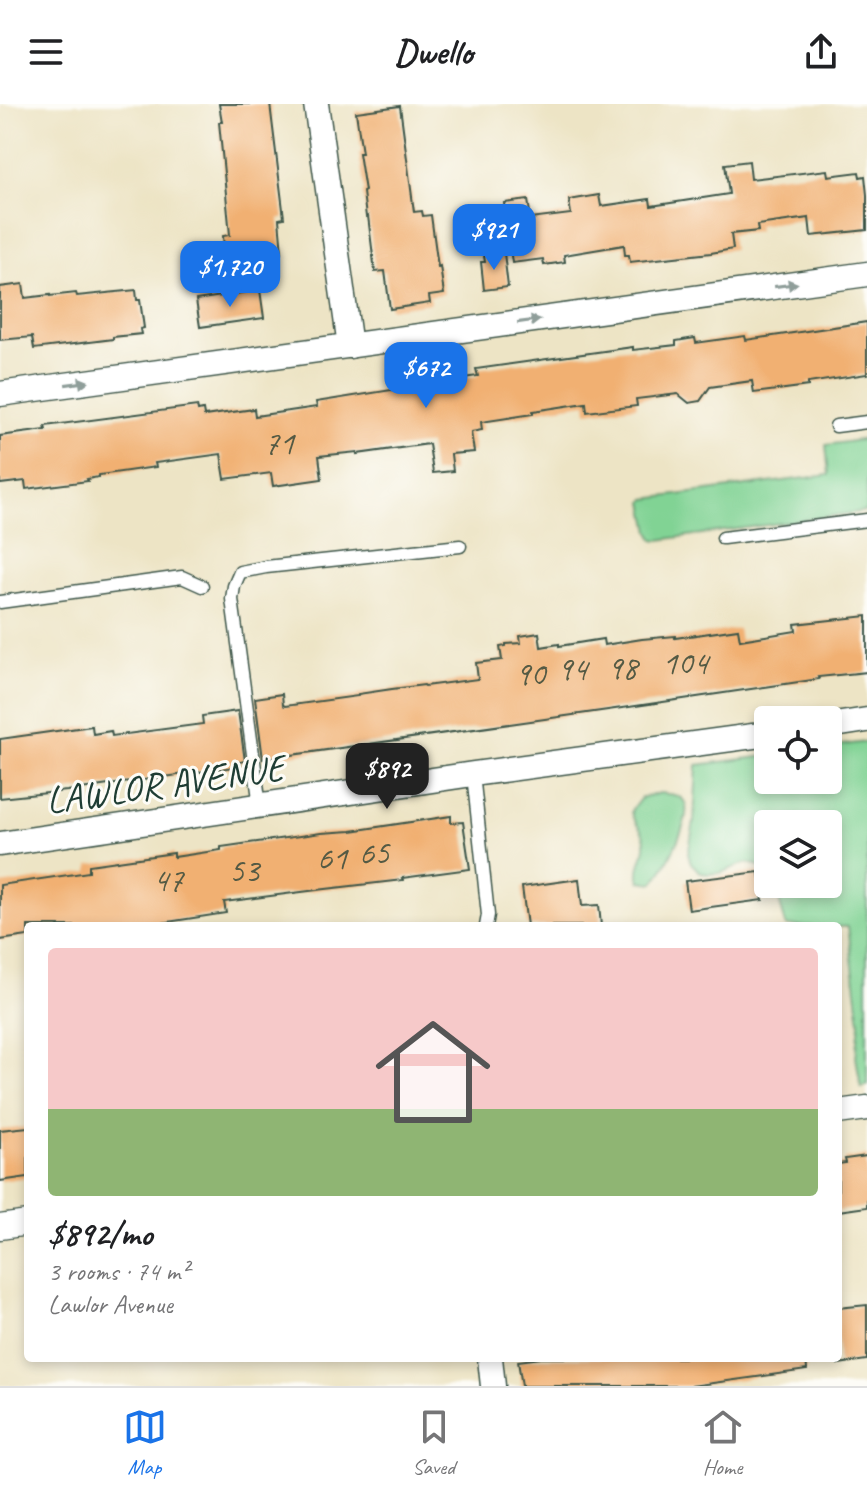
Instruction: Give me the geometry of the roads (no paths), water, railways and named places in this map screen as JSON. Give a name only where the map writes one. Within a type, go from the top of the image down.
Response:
[{"type":"street","points":[[316,104],[350,346]]},
{"type":"street","points":[[0,394],[867,274]]},
{"type":"street","points":[[842,724],[867,720]]},
{"type":"street","name":"LAWLOR AVENUE","points":[[0,844],[754,736]]},
{"type":"street","points":[[842,1111],[867,1108]]},
{"type":"street","points":[[0,1227],[24,1224]]},
{"type":"street","points":[[490,1362],[493,1386]]},
{"type":"lane","points":[[836,426],[867,422]]},
{"type":"lane","points":[[723,538],[867,520]]},
{"type":"lane","points":[[260,806],[232,599],[240,572],[460,546]]},
{"type":"lane","points":[[0,602],[182,577],[202,586]]},
{"type":"lane","points":[[473,774],[487,922]]}]
